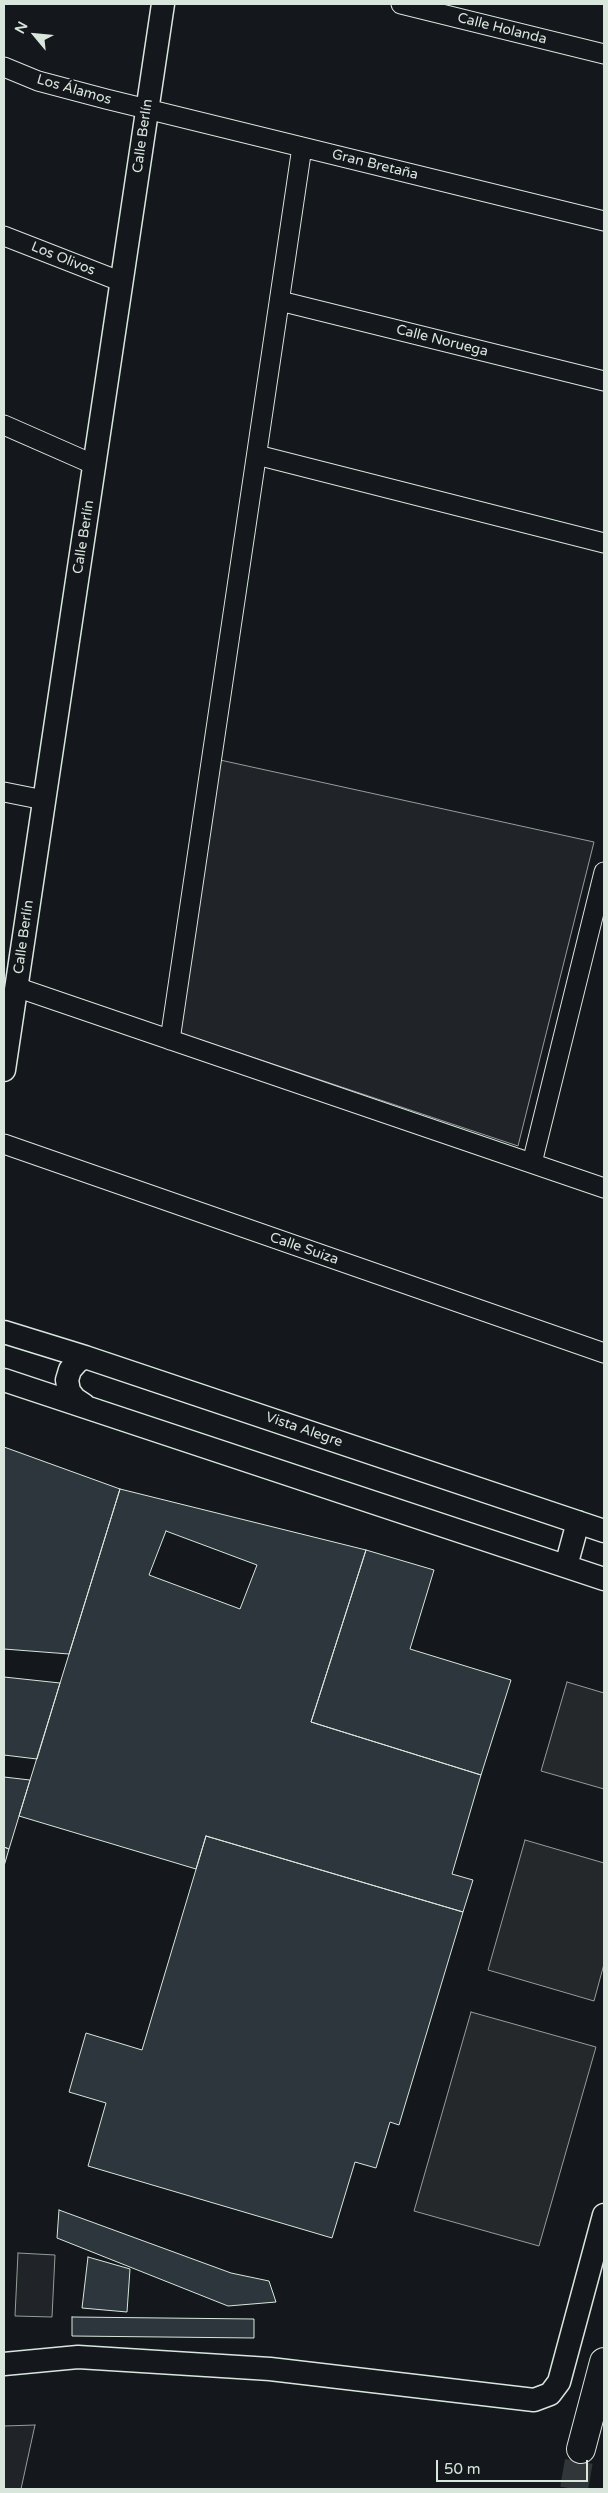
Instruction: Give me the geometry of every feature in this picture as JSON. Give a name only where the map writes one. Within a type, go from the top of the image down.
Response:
[{"type":"main road","points":[[581,2449],[604,2362]]},
{"type":"street","name":"Calle Berlín","points":[[4,1070],[163,4]]},
{"type":"street","name":"Calle Holanda","points":[[401,4],[475,13],[604,54]]},
{"type":"street","name":"Los Álamos","points":[[4,67],[38,80],[146,109]]},
{"type":"street","name":"Gran Bretaña","points":[[146,109],[604,220]]},
{"type":"street","points":[[170,1040],[302,148]]},
{"type":"street","name":"Los Olivos","points":[[4,236],[122,282]]},
{"type":"street","name":"Calle Noruega","points":[[280,301],[604,381]]},
{"type":"street","points":[[4,425],[95,465]]},
{"type":"street","points":[[257,455],[604,543]]},
{"type":"street","points":[[4,792],[44,800]]},
{"type":"street","points":[[532,1163],[604,872]]},
{"type":"street","points":[[16,987],[604,1188]]},
{"type":"street","name":"Calle Suiza","points":[[4,1144],[604,1353]]},
{"type":"street","name":"Vista Alegre","points":[[4,1332],[85,1357],[578,1522],[604,1527]]},
{"type":"street","points":[[84,1405],[75,1399],[69,1391],[68,1380],[70,1370],[76,1362],[85,1357]]},
{"type":"street","points":[[4,1380],[604,1579]]},
{"type":"street","points":[[566,1566],[578,1522]]},
{"type":"street","points":[[4,2364],[78,2357],[270,2369],[534,2400],[550,2394],[559,2382],[604,2215]]},
{"type":"shaded area","points":[[220,760],[594,842],[518,1146],[180,1033]]},
{"type":"shaded area","points":[[567,1682],[604,1693],[604,1789],[541,1771]]},
{"type":"shaded area","points":[[525,1840],[604,1863],[604,1964],[594,2001],[488,1970]]},
{"type":"shaded area","points":[[471,2012],[596,2047],[539,2246],[414,2211]]},
{"type":"shaded area","points":[[18,2253],[55,2255],[52,2317],[15,2316]]},
{"type":"shaded area","points":[[35,2425],[21,2489],[4,2489],[4,2426]]},
{"type":"building","points":[[4,1447],[120,1489],[69,1654],[4,1649]]},
{"type":"building","points":[[120,1489],[366,1550],[311,1722],[481,1775],[452,1874],[473,1880],[463,1912],[206,1836],[196,1869],[19,1816]]},
{"type":"building","points":[[166,1531],[257,1565],[240,1609],[149,1575]]},
{"type":"building","points":[[366,1550],[434,1570],[410,1649],[511,1680],[481,1775],[311,1722]]},
{"type":"building","points":[[4,1677],[60,1683],[37,1759],[4,1755]]},
{"type":"building","points":[[4,1777],[30,1780],[9,1849],[4,1847]]},
{"type":"building","points":[[206,1836],[463,1912],[399,2125],[390,2122],[376,2168],[355,2162],[332,2238],[88,2166],[106,2103],[69,2092],[86,2033],[142,2050]]},
{"type":"building","points":[[4,1847],[9,1849],[4,1866]]},
{"type":"building","points":[[59,2210],[231,2273],[269,2281],[276,2302],[228,2306],[57,2238]]},
{"type":"building","points":[[88,2257],[130,2269],[127,2312],[82,2308]]},
{"type":"building","points":[[72,2317],[254,2319],[254,2338],[72,2336]]},
{"type":"tunnel","points":[[574,2489],[581,2449]]}]
